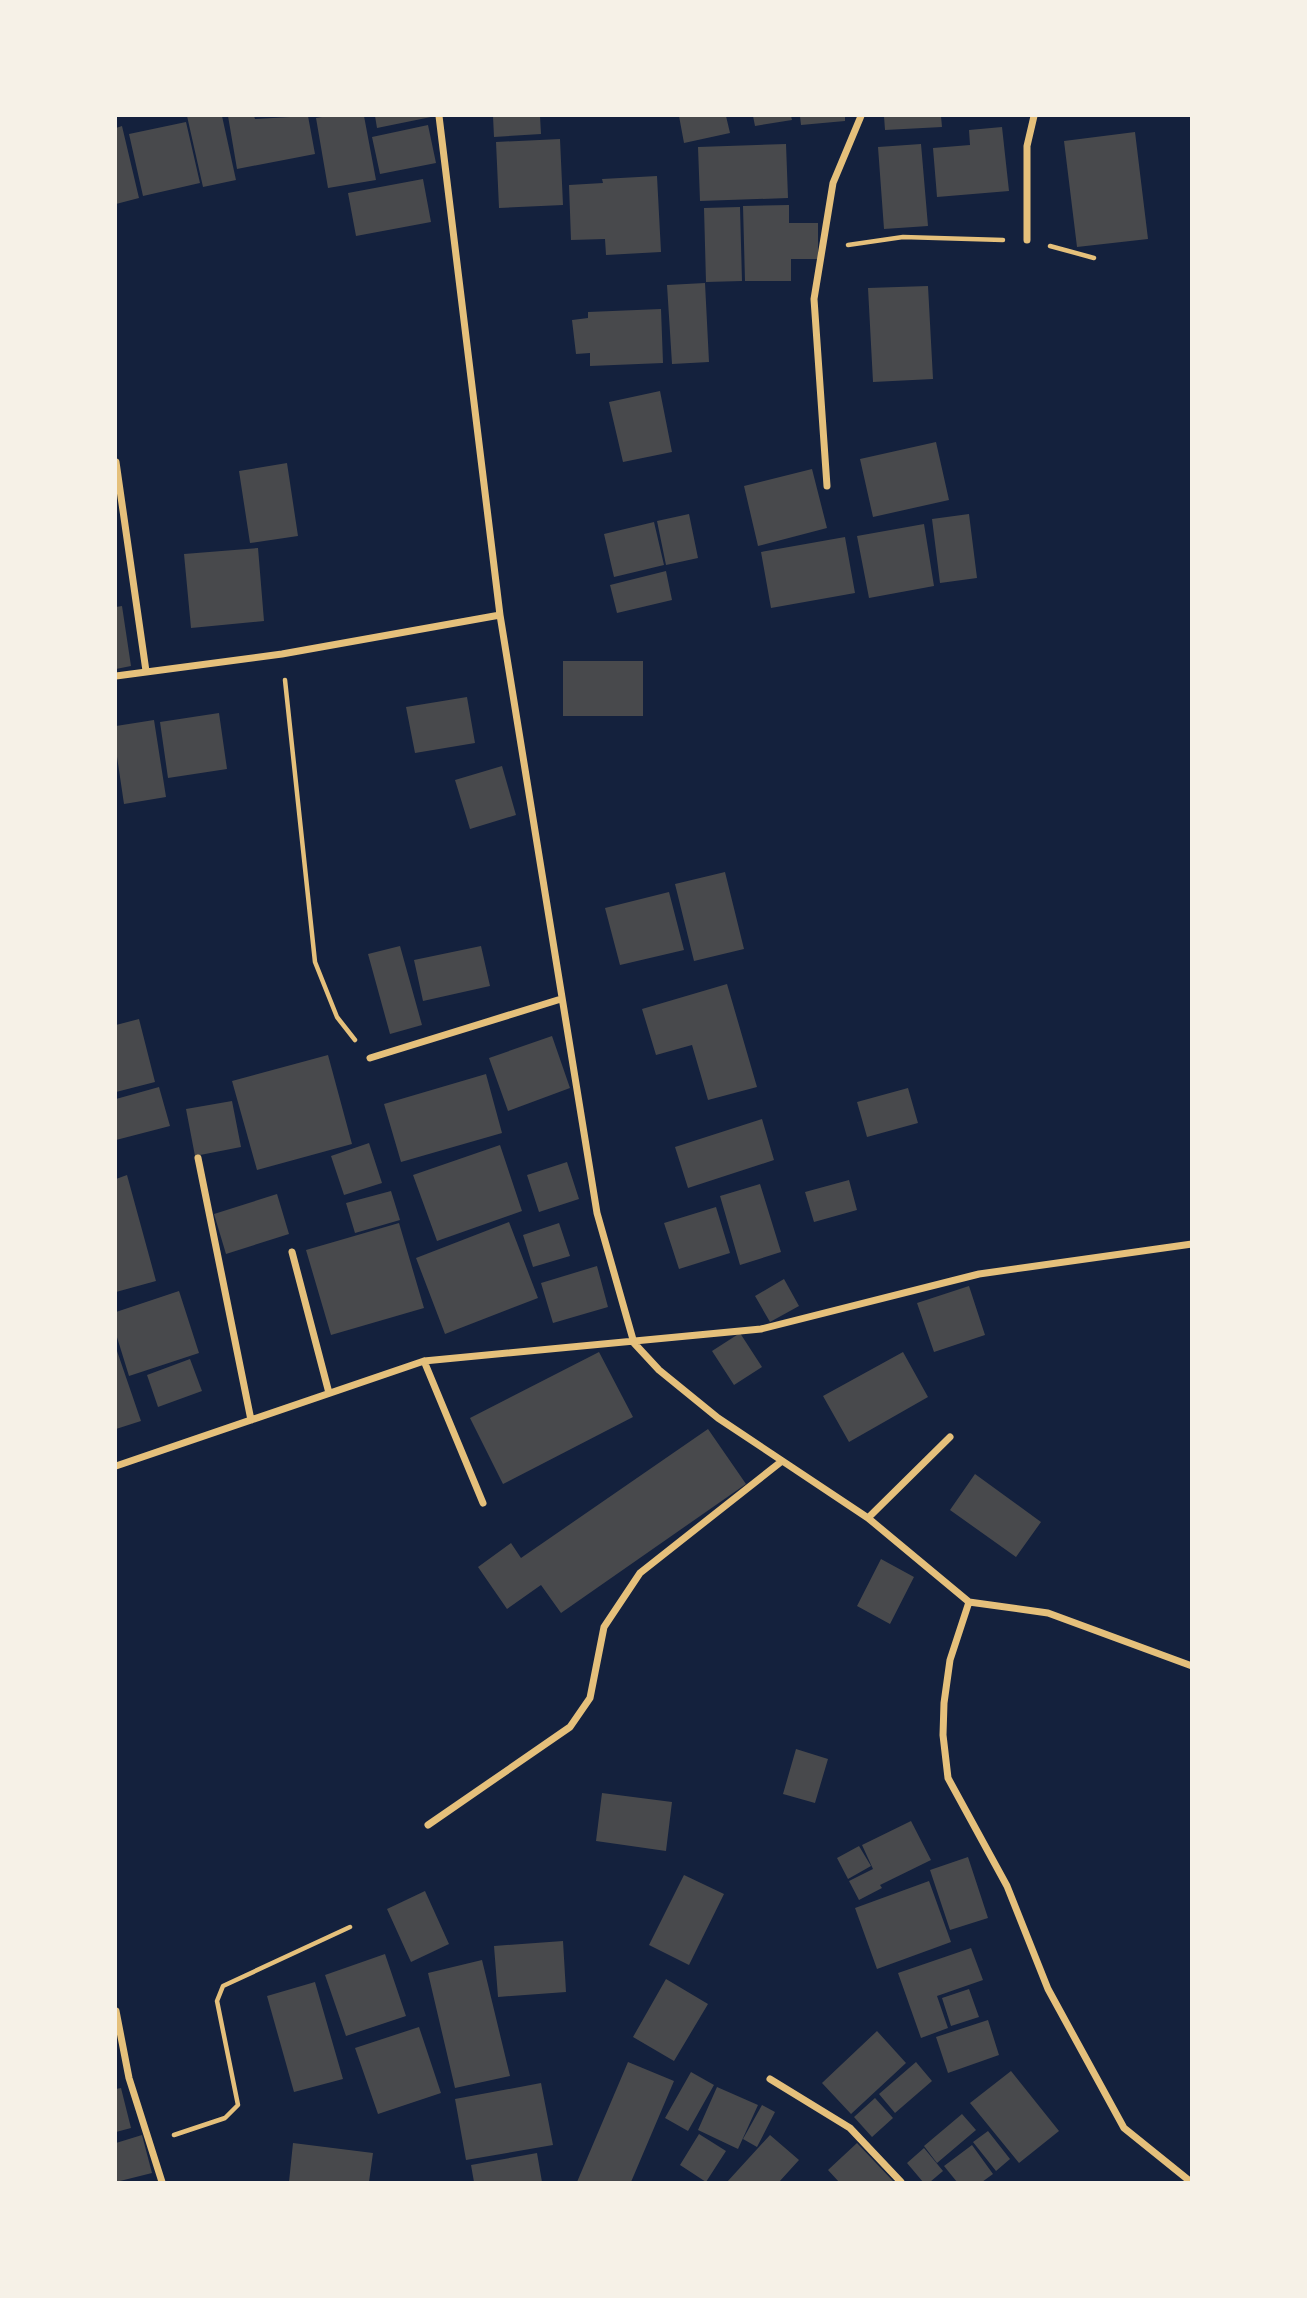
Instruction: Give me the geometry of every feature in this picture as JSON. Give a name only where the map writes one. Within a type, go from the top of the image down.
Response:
[{"type":"street","points":[[439,116],[500,615],[561,999],[597,1213],[634,1343],[659,1370],[718,1418],[867,1518],[969,1602],[1048,1613],[1192,1666]]},
{"type":"street","points":[[827,486],[814,299],[820,250],[834,183],[861,116]]},
{"type":"street","points":[[1027,240],[1027,146],[1034,116]]},
{"type":"street","points":[[116,462],[146,671]]},
{"type":"street","points":[[116,676],[282,654],[500,615]]},
{"type":"street","points":[[370,1058],[561,999]]},
{"type":"street","points":[[198,1158],[251,1420]]},
{"type":"street","points":[[116,1466],[424,1361],[761,1329],[979,1274],[1192,1244]]},
{"type":"street","points":[[292,1252],[329,1393]]},
{"type":"street","points":[[424,1361],[483,1503]]},
{"type":"street","points":[[867,1518],[950,1437]]},
{"type":"street","points":[[428,1825],[570,1727],[590,1698],[604,1627],[640,1573],[782,1461]]},
{"type":"street","points":[[969,1602],[950,1660],[944,1703],[943,1735],[948,1779],[1007,1886],[1048,1989],[1124,2128],[1191,2182]]},
{"type":"street","points":[[116,2011],[130,2078],[162,2182]]},
{"type":"street","points":[[770,2079],[850,2128],[901,2182]]},
{"type":"path","points":[[820,250],[903,237],[1027,240],[1094,258]]},
{"type":"path","points":[[282,654],[315,961],[337,1017],[370,1058]]},
{"type":"path","points":[[149,2142],[225,2118],[233,2114],[238,2105],[217,2001],[223,1986],[350,1927]]},
{"type":"building","points":[[187,116],[222,116],[236,180],[203,187]]},
{"type":"building","points":[[228,116],[254,116],[255,119],[308,116],[315,154],[237,169]]},
{"type":"building","points":[[364,116],[376,180],[328,188],[316,118]]},
{"type":"building","points":[[375,116],[430,116],[431,117],[377,128]]},
{"type":"building","points":[[493,116],[540,116],[541,134],[494,137]]},
{"type":"building","points":[[679,116],[726,116],[730,133],[684,143]]},
{"type":"building","points":[[753,116],[791,116],[792,120],[755,126]]},
{"type":"building","points":[[800,116],[845,116],[845,121],[801,125]]},
{"type":"building","points":[[884,116],[941,116],[942,127],[885,130]]},
{"type":"building","points":[[186,122],[200,183],[143,196],[129,134]]},
{"type":"building","points":[[428,125],[436,163],[380,174],[372,137]]},
{"type":"building","points":[[122,126],[139,198],[116,204],[116,128]]},
{"type":"building","points":[[1002,127],[1009,191],[937,197],[933,148],[970,145],[969,130]]},
{"type":"building","points":[[1135,132],[1148,239],[1077,247],[1064,141]]},
{"type":"building","points":[[560,139],[563,205],[499,208],[496,142]]},
{"type":"building","points":[[786,144],[788,198],[700,201],[698,147]]},
{"type":"building","points":[[921,144],[928,226],[884,229],[878,147]]},
{"type":"building","points":[[657,176],[661,252],[606,255],[605,239],[571,240],[569,185],[603,183],[602,179]]},
{"type":"building","points":[[423,179],[431,222],[356,236],[348,193]]},
{"type":"building","points":[[789,205],[789,223],[818,223],[818,259],[791,259],[791,281],[745,281],[743,206]]},
{"type":"building","points":[[740,207],[742,281],[706,282],[704,208]]},
{"type":"building","points":[[705,283],[709,362],[672,364],[667,285]]},
{"type":"building","points":[[928,286],[933,379],[873,382],[868,288]]},
{"type":"building","points":[[661,309],[663,363],[590,366],[590,353],[576,354],[572,320],[588,318],[588,312]]},
{"type":"building","points":[[660,391],[672,452],[623,462],[609,402]]},
{"type":"building","points":[[936,442],[949,500],[873,517],[860,459]]},
{"type":"building","points":[[287,463],[298,536],[250,543],[239,471]]},
{"type":"building","points":[[812,469],[827,528],[758,546],[744,486]]},
{"type":"building","points":[[689,514],[698,558],[666,565],[657,521]]},
{"type":"building","points":[[969,514],[977,578],[940,583],[932,519]]},
{"type":"building","points":[[654,522],[664,565],[614,577],[604,534]]},
{"type":"building","points":[[924,524],[934,586],[869,598],[857,536]]},
{"type":"building","points":[[845,537],[855,593],[771,608],[761,552]]},
{"type":"building","points":[[258,548],[264,621],[191,628],[184,554]]},
{"type":"building","points":[[666,571],[672,600],[617,613],[610,585]]},
{"type":"building","points":[[122,606],[131,666],[116,669],[116,607]]},
{"type":"building","points":[[563,661],[643,661],[643,716],[563,716]]},
{"type":"building","points":[[467,697],[475,743],[415,753],[406,707]]},
{"type":"building","points":[[219,713],[227,769],[168,778],[160,722]]},
{"type":"building","points":[[154,720],[166,797],[124,804],[116,750],[116,726]]},
{"type":"building","points":[[502,766],[516,815],[470,829],[455,780]]},
{"type":"building","points":[[725,872],[744,949],[694,961],[675,884]]},
{"type":"building","points":[[669,892],[684,950],[620,965],[605,908]]},
{"type":"building","points":[[400,946],[422,1025],[390,1034],[368,954]]},
{"type":"building","points":[[481,946],[490,986],[423,1001],[414,960]]},
{"type":"building","points":[[727,984],[757,1087],[708,1100],[692,1045],[656,1055],[642,1009]]},
{"type":"building","points":[[139,1019],[155,1082],[116,1092],[116,1025]]},
{"type":"building","points":[[552,1036],[570,1088],[508,1111],[489,1058]]},
{"type":"building","points":[[328,1055],[352,1144],[257,1170],[232,1081]]},
{"type":"building","points":[[486,1074],[502,1133],[401,1162],[384,1104]]},
{"type":"building","points":[[159,1087],[170,1126],[116,1140],[116,1099]]},
{"type":"building","points":[[908,1088],[918,1123],[867,1137],[857,1102]]},
{"type":"building","points":[[232,1101],[241,1147],[195,1156],[186,1109]]},
{"type":"building","points":[[762,1119],[774,1160],[688,1188],[675,1147]]},
{"type":"building","points":[[369,1143],[382,1183],[344,1195],[331,1156]]},
{"type":"building","points":[[500,1145],[522,1211],[437,1241],[413,1175]]},
{"type":"building","points":[[567,1162],[579,1199],[539,1212],[527,1175]]},
{"type":"building","points":[[127,1175],[156,1281],[116,1292],[116,1179]]},
{"type":"building","points":[[849,1180],[857,1210],[814,1222],[805,1192]]},
{"type":"building","points":[[760,1184],[781,1252],[740,1265],[720,1196]]},
{"type":"building","points":[[391,1191],[400,1220],[355,1233],[346,1203]]},
{"type":"building","points":[[277,1194],[289,1234],[226,1254],[214,1214]]},
{"type":"building","points":[[716,1207],[730,1253],[679,1269],[664,1223]]},
{"type":"building","points":[[509,1222],[538,1298],[445,1334],[416,1258]]},
{"type":"building","points":[[399,1223],[424,1308],[331,1335],[306,1250]]},
{"type":"building","points":[[559,1223],[570,1256],[533,1267],[523,1235]]},
{"type":"building","points":[[597,1266],[608,1307],[553,1323],[541,1283]]},
{"type":"building","points":[[784,1279],[799,1306],[770,1322],[755,1296]]},
{"type":"building","points":[[969,1286],[985,1335],[934,1352],[917,1303]]},
{"type":"building","points":[[179,1291],[199,1353],[129,1376],[116,1334],[116,1312]]},
{"type":"building","points":[[740,1333],[762,1367],[734,1385],[712,1351]]},
{"type":"building","points":[[116,1348],[141,1421],[116,1429]]},
{"type":"building","points":[[599,1352],[633,1417],[503,1484],[470,1418]]},
{"type":"building","points":[[903,1352],[928,1397],[849,1442],[823,1396]]},
{"type":"building","points":[[190,1359],[202,1391],[158,1407],[147,1375]]},
{"type":"building","points":[[708,1429],[746,1484],[561,1613],[541,1585],[507,1609],[478,1567],[511,1543],[521,1558]]},
{"type":"building","points":[[975,1474],[1041,1522],[1016,1557],[950,1510]]},
{"type":"building","points":[[881,1559],[914,1577],[890,1624],[857,1606]]},
{"type":"building","points":[[796,1749],[828,1759],[815,1803],[783,1794]]},
{"type":"building","points":[[602,1793],[672,1802],[666,1851],[596,1841]]},
{"type":"building","points":[[911,1821],[931,1860],[880,1885],[882,1888],[859,1900],[849,1881],[873,1869],[862,1845]]},
{"type":"building","points":[[859,1846],[871,1866],[848,1879],[837,1858]]},
{"type":"building","points":[[968,1857],[988,1918],[950,1930],[930,1870]]},
{"type":"building","points":[[684,1875],[724,1894],[689,1965],[649,1945]]},
{"type":"building","points":[[929,1881],[951,1942],[877,1969],[855,1908]]},
{"type":"building","points":[[425,1891],[449,1944],[411,1962],[387,1909]]},
{"type":"building","points":[[563,1941],[566,1992],[498,1997],[494,1946]]},
{"type":"building","points":[[971,1948],[983,1980],[937,1996],[948,2028],[921,2038],[898,1973]]},
{"type":"building","points":[[385,1954],[406,2016],[346,2036],[325,1975]]},
{"type":"building","points":[[482,1960],[510,2076],[455,2088],[428,1973]]},
{"type":"building","points":[[666,1979],[708,2004],[674,2061],[633,2037]]},
{"type":"building","points":[[315,1982],[343,2079],[294,2092],[267,1996]]},
{"type":"building","points":[[969,1989],[979,2017],[951,2026],[942,1998]]},
{"type":"building","points":[[988,2020],[999,2055],[948,2073],[936,2037]]},
{"type":"building","points":[[419,2027],[441,2093],[378,2114],[355,2048]]},
{"type":"building","points":[[877,2031],[906,2063],[851,2114],[822,2083]]},
{"type":"building","points":[[628,2062],[674,2081],[631,2182],[577,2182]]},
{"type":"building","points":[[916,2062],[932,2081],[895,2113],[879,2094]]},
{"type":"building","points":[[1011,2071],[1059,2131],[1019,2163],[970,2103]]},
{"type":"building","points":[[691,2072],[714,2085],[688,2131],[665,2118]]},
{"type":"building","points":[[541,2083],[553,2145],[466,2160],[455,2099]]},
{"type":"building","points":[[717,2087],[758,2105],[738,2149],[698,2130]]},
{"type":"building","points":[[121,2088],[131,2128],[116,2132],[116,2089]]},
{"type":"building","points":[[875,2098],[893,2118],[872,2137],[854,2117]]},
{"type":"building","points":[[762,2105],[775,2112],[757,2147],[743,2139]]},
{"type":"building","points":[[962,2114],[976,2130],[937,2163],[924,2146]]},
{"type":"building","points":[[988,2131],[1010,2159],[996,2171],[973,2142]]},
{"type":"building","points":[[699,2134],[726,2151],[706,2182],[680,2165]]},
{"type":"building","points":[[142,2135],[152,2173],[116,2182],[116,2143]]},
{"type":"building","points":[[770,2135],[799,2160],[779,2182],[727,2182]]},
{"type":"building","points":[[293,2143],[373,2153],[369,2182],[289,2182]]},
{"type":"building","points":[[857,2143],[893,2181],[839,2182],[828,2170]]},
{"type":"building","points":[[972,2145],[993,2174],[982,2182],[957,2182],[944,2166]]},
{"type":"building","points":[[924,2148],[943,2171],[930,2182],[923,2182],[907,2163]]},
{"type":"building","points":[[537,2153],[542,2182],[474,2182],[471,2165]]}]
